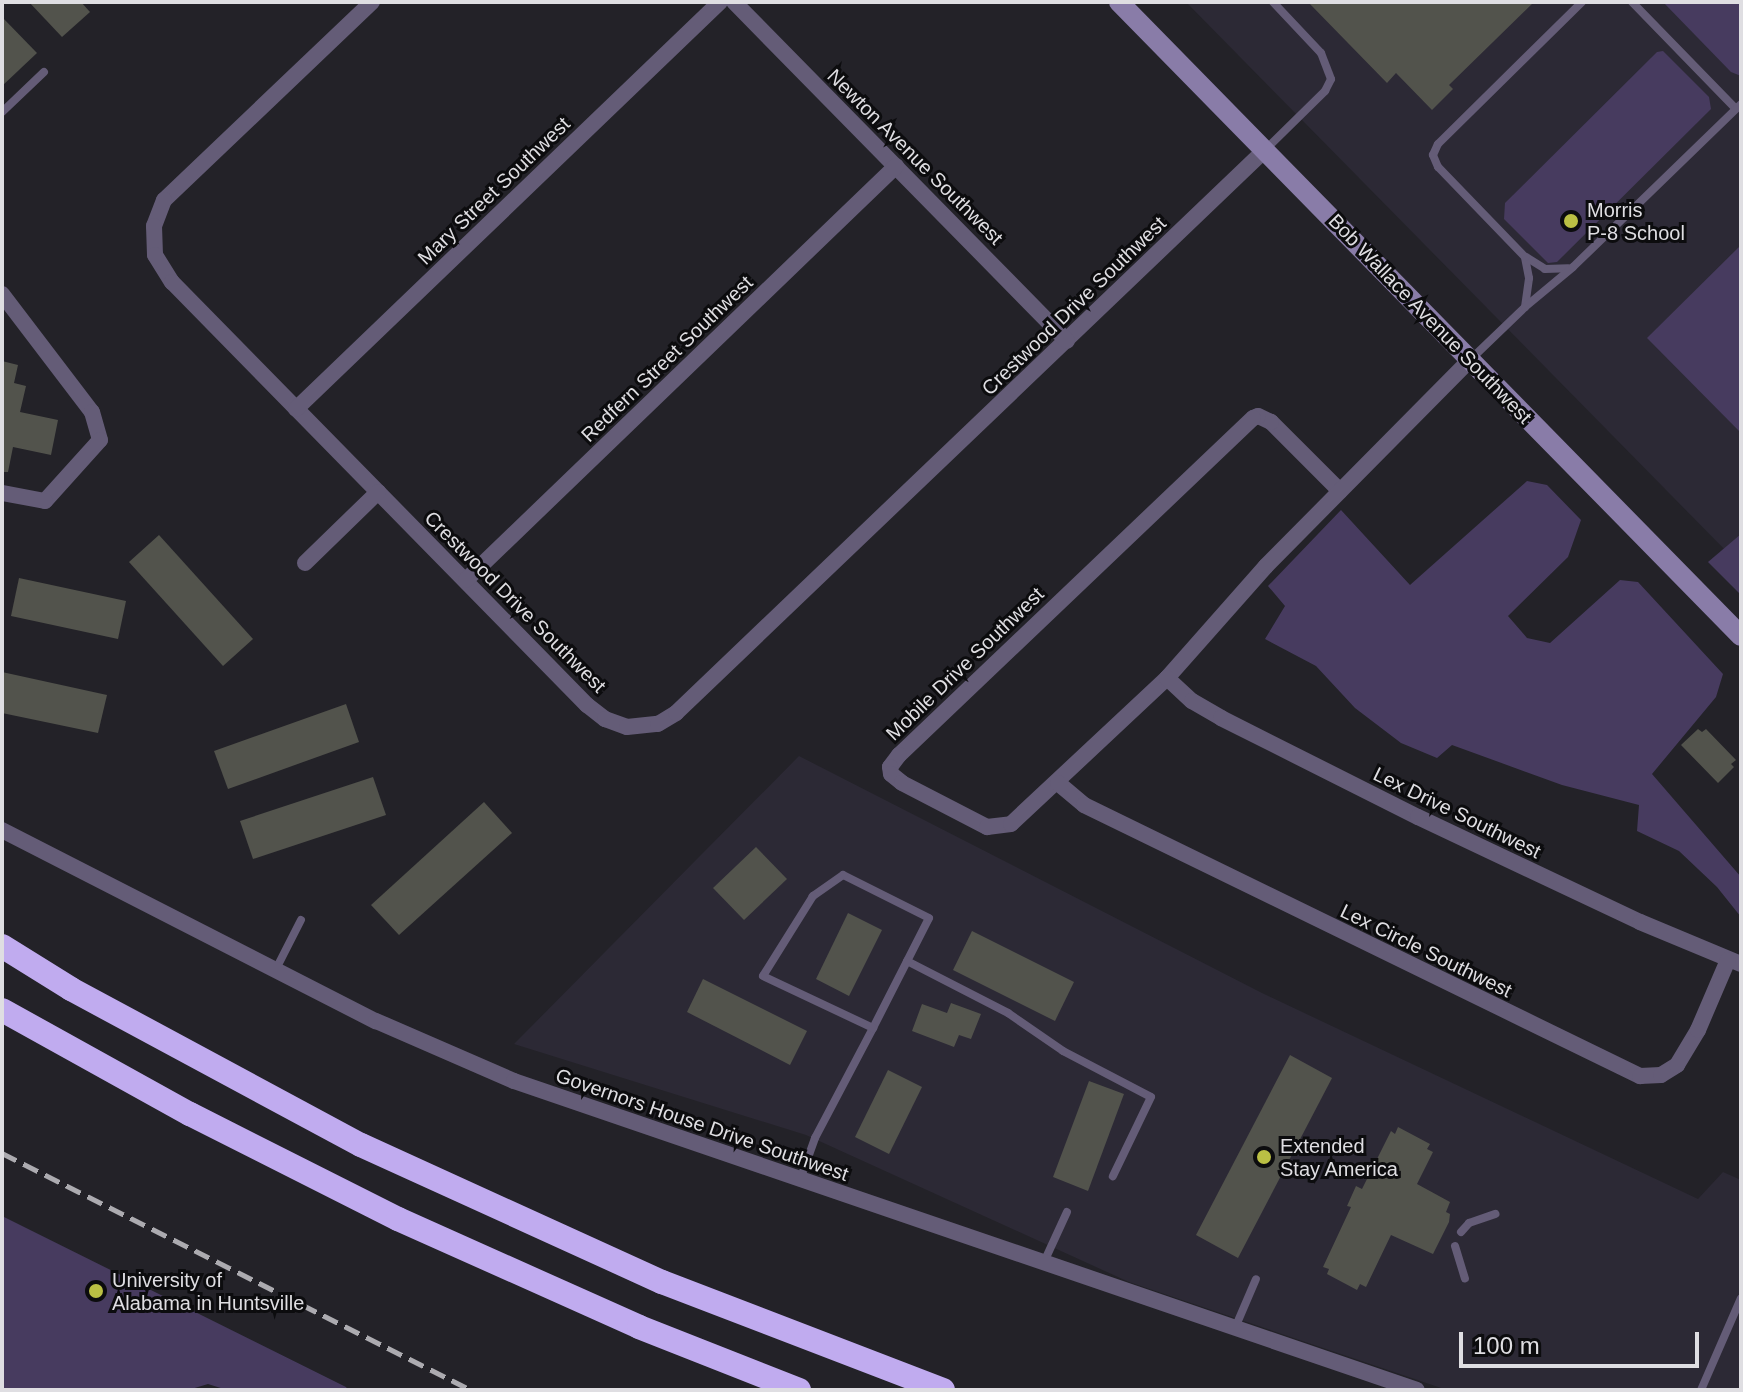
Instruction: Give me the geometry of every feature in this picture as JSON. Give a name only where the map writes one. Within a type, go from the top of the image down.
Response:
[{"type":"highway","points":[[2,946],[71,989],[361,1145],[662,1282],[943,1390]]},
{"type":"highway","points":[[2,1010],[190,1114],[398,1219],[639,1327],[799,1390]]},
{"type":"main road","name":"Bob Wallace Avenue Southwest","points":[[1119,2],[1741,636]]},
{"type":"street","name":"Crestwood Drive Southwest","points":[[372,2],[171,193],[159,208],[154,226],[155,255],[164,272],[595,712],[627,727],[658,724],[688,702],[1265,150]]},
{"type":"street","name":"Mary Street Southwest","points":[[296,409],[720,2]]},
{"type":"street","name":"Newton Avenue Southwest","points":[[734,2],[1067,341]]},
{"type":"street","name":"Redfern Street Southwest","points":[[466,580],[896,166]]},
{"type":"street","points":[[2,294],[92,412],[100,440],[45,501],[2,493]]},
{"type":"street","name":"Mobile Drive Southwest","points":[[1340,491],[1271,422],[1263,417],[1253,418],[899,755],[890,770],[902,783],[995,828],[1011,824],[1167,678],[1242,591],[1470,360]]},
{"type":"street","points":[[305,563],[378,492]]},
{"type":"street","name":"Lex Drive Southwest","points":[[1167,678],[1192,701],[1221,718],[1418,817],[1640,922],[1735,962]]},
{"type":"street","name":"Lex Circle Southwest","points":[[1058,783],[1084,805],[1640,1076],[1661,1075],[1677,1065],[1735,962]]},
{"type":"street","name":"Governors House Drive Southwest","points":[[2,830],[376,1021],[514,1081],[1417,1390]]},
{"type":"lane","points":[[1265,150],[1325,91],[1331,79],[1321,53],[1273,2]]},
{"type":"lane","points":[[1573,267],[1553,271],[1525,257],[1438,167],[1433,155],[1438,144],[1582,2]]},
{"type":"lane","points":[[1470,360],[1525,307],[1573,267],[1738,106],[1632,2]]},
{"type":"lane","points":[[2,112],[44,72]]},
{"type":"lane","points":[[1525,257],[1529,271],[1525,307]]},
{"type":"lane","points":[[800,1180],[815,1138],[873,1028],[929,918],[843,875],[813,896],[763,976],[873,1028]]},
{"type":"lane","points":[[276,970],[301,920]]},
{"type":"lane","points":[[907,961],[1008,1013],[1063,1051],[1151,1097],[1113,1176]]},
{"type":"lane","points":[[1043,1263],[1067,1212]]},
{"type":"lane","points":[[1461,1232],[1469,1223],[1495,1214]]},
{"type":"lane","points":[[1455,1246],[1465,1278]]},
{"type":"lane","points":[[1235,1328],[1256,1279]]},
{"type":"lane","points":[[1701,1390],[1741,1298]]},
{"type":"shaded area","name":"Morris P-8 School","points":[[1186,2],[1741,2],[1741,546],[1731,556]]},
{"type":"shaded area","points":[[1663,2],[1741,2],[1741,76],[1731,72]]},
{"type":"shaded area","points":[[1663,51],[1709,97],[1711,109],[1557,262],[1548,263],[1504,219],[1505,203],[1657,52]]},
{"type":"shaded area","points":[[1741,245],[1741,433],[1647,338]]},
{"type":"shaded area","points":[[1527,481],[1547,485],[1581,520],[1568,557],[1508,616],[1527,638],[1550,643],[1620,580],[1638,582],[1723,674],[1716,697],[1652,774],[1741,877],[1741,917],[1717,887],[1679,851],[1637,831],[1639,805],[1562,785],[1452,745],[1437,758],[1401,743],[1355,708],[1316,666],[1265,639],[1285,606],[1268,586],[1341,510],[1410,585]]},
{"type":"shaded area","points":[[1741,534],[1741,595],[1708,562]]},
{"type":"shaded area","points":[[799,756],[1262,993],[1698,1199],[1723,1172],[1741,1180],[1741,1390],[1447,1390],[1129,1282],[806,1135],[514,1044]]},
{"type":"shaded area","name":"University of Alabama in Huntsville","points":[[2,1216],[348,1390],[227,1390],[208,1384],[188,1390],[2,1390]]},
{"type":"building","points":[[29,2],[81,2],[90,12],[62,37]]},
{"type":"building","points":[[1308,2],[1534,2],[1449,85],[1453,89],[1432,110],[1396,73],[1387,83]]},
{"type":"building","points":[[2,17],[37,53],[2,86]]},
{"type":"building","points":[[2,361],[18,365],[14,383],[26,386],[20,412],[58,420],[51,455],[13,447],[8,472],[2,472]]},
{"type":"building","points":[[159,535],[253,639],[223,666],[129,562]]},
{"type":"building","points":[[19,578],[126,601],[118,639],[11,616]]},
{"type":"building","points":[[2,672],[107,695],[98,733],[2,713]]},
{"type":"building","points":[[346,704],[359,742],[228,789],[214,751]]},
{"type":"building","points":[[1698,729],[1702,732],[1706,729],[1736,760],[1731,764],[1734,767],[1718,783],[1681,745]]},
{"type":"building","points":[[373,777],[386,815],[253,859],[240,821]]},
{"type":"building","points":[[484,802],[512,833],[399,935],[371,905]]},
{"type":"building","points":[[756,847],[787,879],[744,920],[713,888]]},
{"type":"building","points":[[848,913],[882,930],[849,996],[816,979]]},
{"type":"building","points":[[972,931],[1074,982],[1055,1021],[953,970]]},
{"type":"building","points":[[703,979],[807,1031],[790,1065],[687,1012]]},
{"type":"building","points":[[951,1003],[981,1014],[971,1039],[959,1035],[954,1047],[912,1031],[922,1004],[947,1013]]},
{"type":"building","name":"Extended Stay America","points":[[1290,1055],[1332,1078],[1238,1258],[1196,1235]]},
{"type":"building","points":[[888,1070],[922,1087],[889,1154],[855,1137]]},
{"type":"building","points":[[1089,1081],[1124,1094],[1088,1191],[1053,1177]]},
{"type":"building","points":[[1398,1127],[1430,1144],[1427,1149],[1433,1152],[1417,1184],[1450,1202],[1446,1212],[1450,1214],[1449,1222],[1433,1254],[1391,1235],[1366,1287],[1360,1284],[1357,1290],[1327,1274],[1329,1269],[1323,1267],[1351,1207],[1347,1206],[1356,1186],[1362,1189],[1391,1131],[1395,1134]]},
{"type":"railway","points":[[2,1153],[471,1390]]},
{"type":"place","name":"Morris P-8 School","points":[[1571,221]]},
{"type":"place","name":"Extended Stay America","points":[[1264,1157]]},
{"type":"place","name":"University of Alabama in Huntsville","points":[[96,1291]]}]
